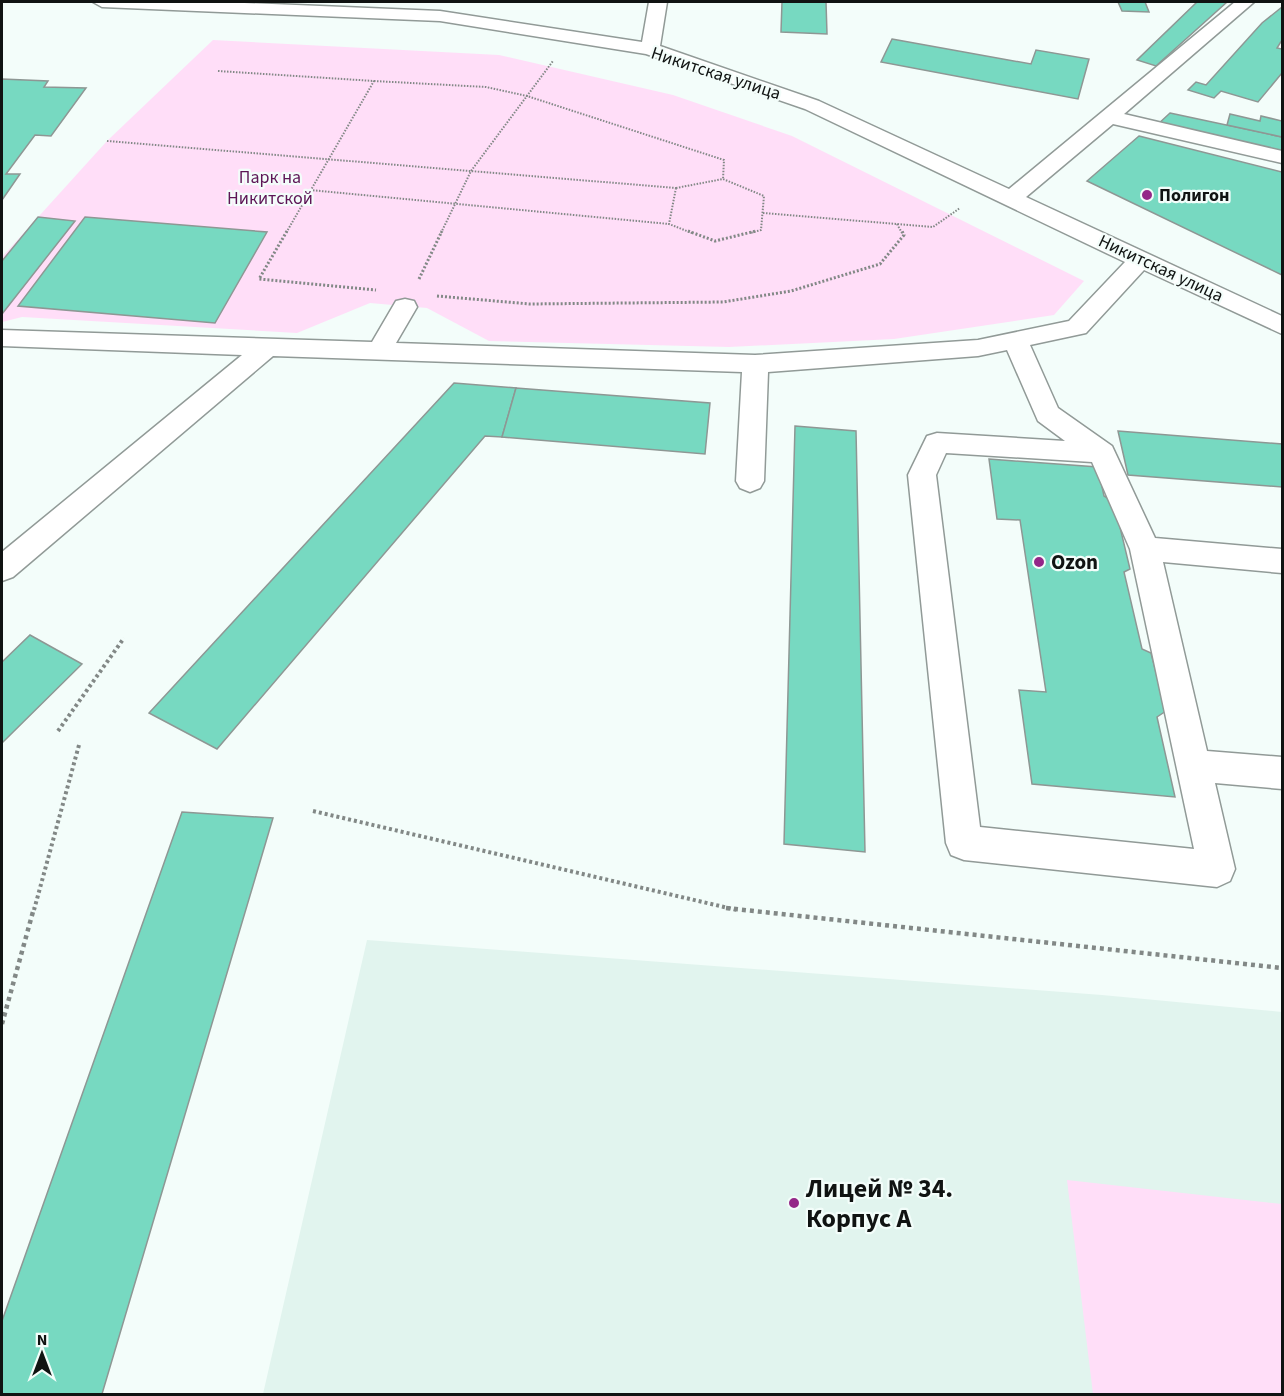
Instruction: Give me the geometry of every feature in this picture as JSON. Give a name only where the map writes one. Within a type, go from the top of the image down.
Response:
[{"type":"street","name":"Никитская улица","points":[[102,2],[440,16],[650,49],[812,105],[1142,258],[1282,326]]},
{"type":"street","points":[[650,49],[658,2]]},
{"type":"street","points":[[1012,198],[1245,2]]},
{"type":"street","points":[[1110,117],[1282,157]]},
{"type":"street","points":[[2,338],[755,364],[978,348],[1077,327],[1142,258]]},
{"type":"street","points":[[379,351],[408,300]]},
{"type":"street","points":[[1016,341],[1047,414],[1102,453],[1144,549],[1217,869],[964,843],[922,475],[937,443],[1102,453]]},
{"type":"street","points":[[2,569],[266,348]]},
{"type":"street","points":[[750,481],[755,364]]},
{"type":"street","points":[[1144,549],[1282,561]]},
{"type":"street","points":[[1194,765],[1282,773]]},
{"type":"path","points":[[408,300],[471,171],[554,60]]},
{"type":"path","points":[[218,71],[486,87],[526,96],[724,160],[723,179]]},
{"type":"path","points":[[374,81],[259,279],[408,300],[530,304],[723,302],[791,291],[880,264],[904,235],[897,224]]},
{"type":"path","points":[[107,141],[676,188],[723,179],[764,196],[761,230],[715,241],[669,224],[309,190]]},
{"type":"path","points":[[669,224],[676,188]]},
{"type":"path","points":[[763,213],[933,227],[967,204]]},
{"type":"path","points":[[58,731],[124,638]]},
{"type":"path","points":[[2,1024],[79,746]]},
{"type":"path","points":[[313,811],[729,909],[1282,968]]},
{"type":"shaded area","name":"Лицей № 34. Корпус А","points":[[367,940],[1102,995],[1282,1012],[1282,1394],[263,1394]]},
{"type":"green space","name":"Парк на Никитской","points":[[213,40],[499,55],[673,95],[792,136],[1084,281],[1054,315],[894,339],[729,347],[489,341],[427,308],[370,303],[297,333],[22,317],[2,322],[2,257],[107,141]]},
{"type":"green space","points":[[1067,1180],[1282,1204],[1282,1394],[1093,1394]]},
{"type":"building","points":[[782,2],[826,2],[827,34],[781,32]]},
{"type":"building","points":[[1118,2],[1145,2],[1149,12],[1122,11]]},
{"type":"building","points":[[1197,2],[1227,2],[1156,66],[1137,60]]},
{"type":"building","points":[[1282,7],[1282,40],[1277,48],[1282,49],[1282,73],[1258,102],[1221,91],[1214,98],[1188,90],[1196,82],[1206,85],[1262,23]]},
{"type":"building","points":[[892,39],[1031,64],[1036,50],[1089,59],[1078,99],[881,62]]},
{"type":"building","points":[[2,79],[48,81],[44,87],[86,88],[51,136],[35,135],[6,174],[20,174],[2,200]]},
{"type":"building","points":[[1170,113],[1282,137],[1282,153],[1157,125]]},
{"type":"building","points":[[1230,114],[1260,121],[1261,116],[1282,121],[1282,137],[1227,125]]},
{"type":"building","points":[[1139,136],[1282,172],[1282,275],[1087,181]]},
{"type":"building","points":[[38,217],[75,221],[2,314],[2,261]]},
{"type":"building","points":[[85,217],[267,232],[215,323],[18,306]]},
{"type":"building","points":[[454,383],[516,388],[502,437],[485,436],[217,749],[149,713]]},
{"type":"building","points":[[516,388],[710,403],[705,454],[502,437]]},
{"type":"building","points":[[795,426],[856,431],[865,852],[784,844]]},
{"type":"building","points":[[1118,431],[1282,444],[1282,487],[1128,475]]},
{"type":"building","points":[[989,459],[1098,467],[1104,496],[1114,502],[1130,569],[1124,572],[1142,649],[1151,653],[1166,711],[1157,717],[1175,797],[1032,784],[1019,690],[1046,692],[1020,520],[997,519]]},
{"type":"building","points":[[30,635],[82,664],[2,743],[2,662]]},
{"type":"building","points":[[182,812],[273,818],[102,1394],[2,1394],[2,1321]]},
{"type":"place","name":"Полигон","points":[[1147,195]]},
{"type":"place","name":"Ozon","points":[[1039,562]]},
{"type":"place","name":"Лицей № 34. Корпус А","points":[[794,1203]]}]
